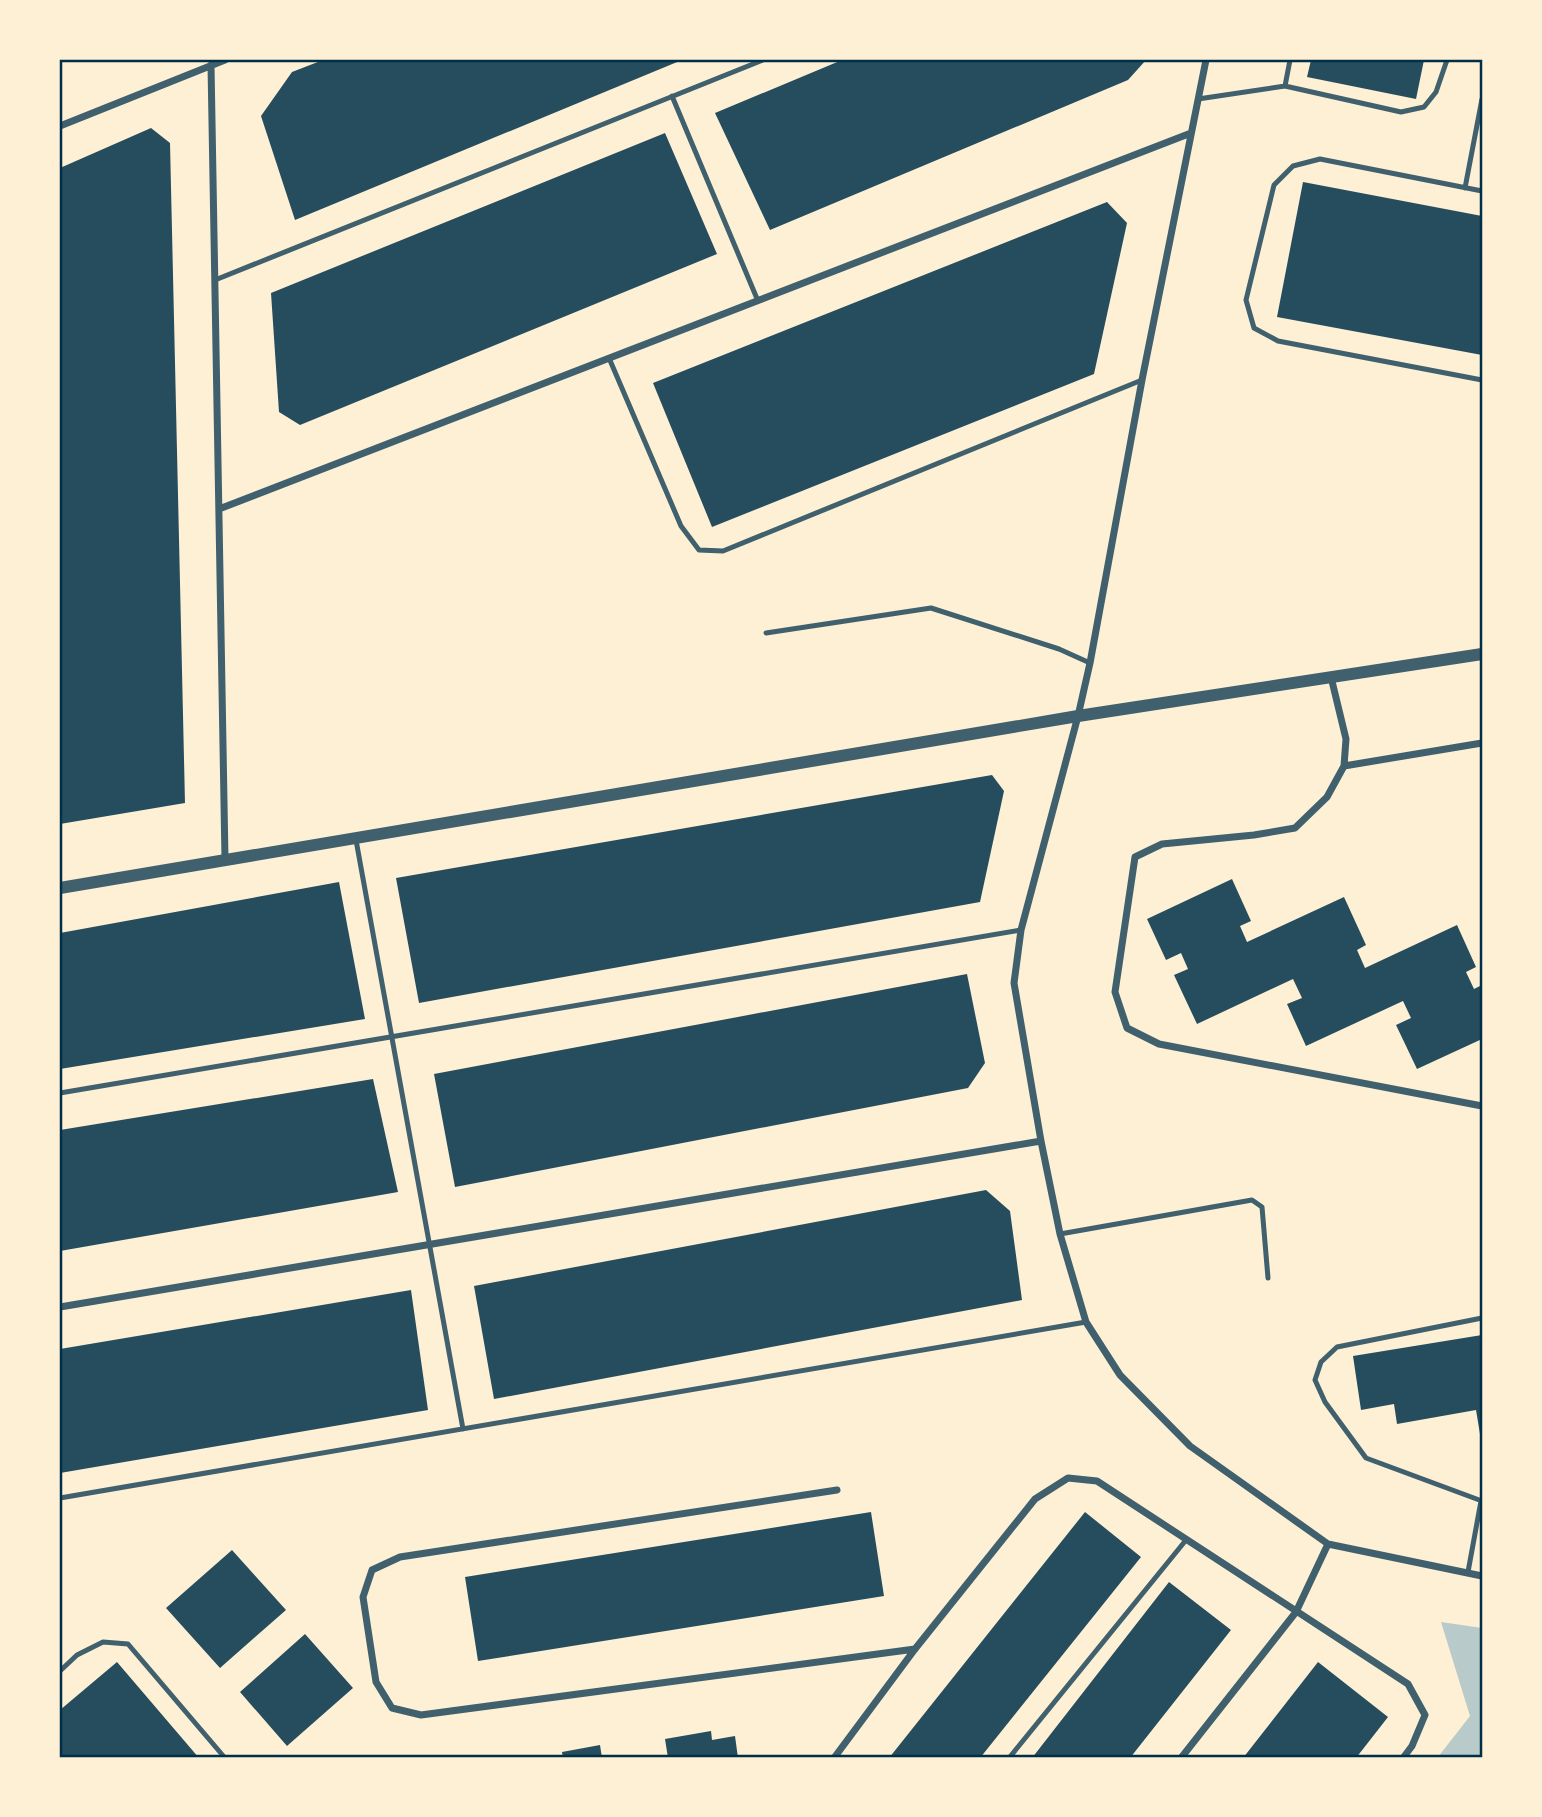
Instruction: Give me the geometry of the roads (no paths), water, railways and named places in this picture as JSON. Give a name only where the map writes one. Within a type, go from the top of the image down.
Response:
[{"type":"street","points":[[60,126],[225,60]]},
{"type":"street","points":[[1206,60],[1142,380],[1090,663],[1021,930],[1014,983],[1041,1141],[1060,1234],[1086,1322],[1120,1375],[1190,1446],[1328,1544],[1482,1576]]},
{"type":"street","points":[[211,65],[225,859]]},
{"type":"street","points":[[219,509],[1191,133]]},
{"type":"street","points":[[60,888],[1078,716],[1482,654]]},
{"type":"street","points":[[1331,677],[1346,739],[1344,766],[1327,796],[1295,828],[1162,844],[1135,857],[1115,992],[1127,1028],[1158,1044],[1482,1106]]},
{"type":"street","points":[[1344,766],[1482,743]]},
{"type":"street","points":[[60,1307],[1041,1141]]},
{"type":"street","points":[[834,1758],[915,1649],[1035,1499],[1068,1478],[1097,1481],[1408,1684],[1425,1715],[1412,1746],[1403,1758]]},
{"type":"street","points":[[837,1490],[400,1557],[372,1570],[363,1597],[376,1682],[392,1708],[421,1715],[915,1649]]},
{"type":"street","points":[[1181,1758],[1296,1612],[1328,1544]]},
{"type":"lane","points":[[215,280],[763,60]]},
{"type":"lane","points":[[1285,86],[1290,60]]},
{"type":"lane","points":[[1198,99],[1285,86],[1401,112],[1424,107],[1436,92],[1447,60]]},
{"type":"lane","points":[[672,96],[758,301]]},
{"type":"lane","points":[[1465,188],[1482,100]]},
{"type":"lane","points":[[1482,191],[1320,159],[1293,166],[1274,185],[1246,300],[1254,327],[1278,341],[1482,380]]},
{"type":"lane","points":[[609,358],[681,526],[699,550],[723,551],[1142,380]]},
{"type":"lane","points":[[766,633],[931,608],[1059,649],[1090,663]]},
{"type":"lane","points":[[355,837],[463,1429]]},
{"type":"lane","points":[[60,1093],[1021,930]]},
{"type":"lane","points":[[1060,1234],[1252,1200],[1262,1207],[1268,1278]]},
{"type":"lane","points":[[1468,1573],[1482,1501],[1366,1458],[1325,1402],[1315,1380],[1321,1362],[1337,1347],[1482,1318]]},
{"type":"lane","points":[[60,1498],[1086,1322]]},
{"type":"lane","points":[[1009,1758],[1186,1540]]},
{"type":"lane","points":[[60,1671],[77,1655],[103,1642],[128,1644],[225,1758]]}]
